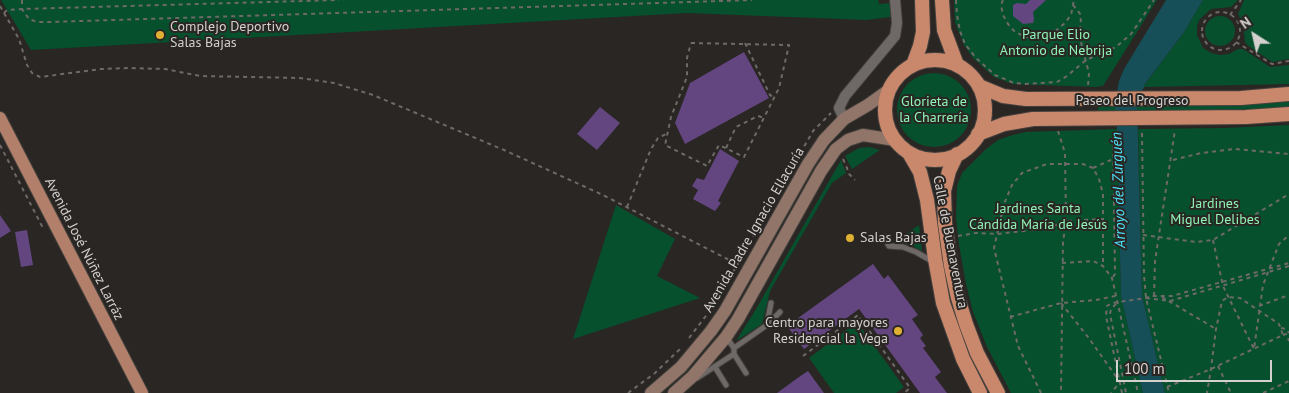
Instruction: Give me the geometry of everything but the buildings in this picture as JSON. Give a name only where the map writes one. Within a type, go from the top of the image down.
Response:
[{"type":"highway","points":[[913,65],[923,32],[922,0]]},
{"type":"highway","points":[[942,0],[944,30],[957,65]]},
{"type":"highway","points":[[927,60],[942,60],[957,65],[973,78],[983,98],[983,122],[978,134],[969,146],[957,154],[941,159],[925,159],[909,153],[895,140],[887,125],[884,107],[888,90],[903,71],[913,65],[927,60]]},
{"type":"highway","name":"Paseo del Progreso","points":[[978,86],[1003,96],[1015,98],[1241,98],[1289,94]]},
{"type":"highway","name":"Paseo del Progreso","points":[[978,134],[1004,124],[1022,120],[1246,117],[1289,114]]},
{"type":"highway","name":"Calle de Buenaventura","points":[[909,153],[920,172],[927,200],[943,303],[963,359],[980,393]]},
{"type":"highway","name":"Calle de Buenaventura","points":[[957,154],[949,170],[944,191],[945,222],[951,266],[966,324],[977,353],[998,393]]},
{"type":"main road","name":"Avenida Padre Ignacio Ellacuría","points":[[651,393],[681,367],[699,348],[725,311],[742,267],[824,140],[844,119],[868,105],[888,90]]},
{"type":"main road","name":"Avenida José Núñez Larráz","points":[[0,118],[8,147],[18,167],[142,393]]},
{"type":"main road","name":"Avenida Padre Ignacio Ellacuría","points":[[676,392],[705,362],[738,319],[821,171],[836,150],[848,140],[863,135],[895,140]]},
{"type":"street","points":[[844,119],[839,108],[845,96],[895,36],[897,23],[896,0]]},
{"type":"lane","points":[[884,237],[889,246],[903,247],[916,252],[926,259],[935,259]]},
{"type":"lane","points":[[767,325],[771,303]]},
{"type":"lane","points":[[734,348],[767,325],[780,312]]},
{"type":"lane","points":[[726,337],[734,348],[734,354],[746,373]]},
{"type":"lane","name":"Avenida Padre Ignacio Ellacuría","points":[[676,392],[734,354]]},
{"type":"lane","points":[[715,367],[726,385]]},
{"type":"path","points":[[22,0],[22,9],[29,18],[37,22],[752,0]]},
{"type":"path","points":[[4,13],[7,10],[22,9],[339,0]]},
{"type":"path","points":[[956,0],[958,24],[965,44],[985,68],[1005,81],[1020,84],[1050,84],[1067,76],[1086,60],[1107,52],[1124,41],[1140,22],[1154,0]]},
{"type":"path","points":[[1003,0],[1001,5],[1003,15],[1008,24],[1015,32],[1034,38],[1044,38],[1053,34],[1071,15],[1074,0]]},
{"type":"path","points":[[1230,15],[1241,0]]},
{"type":"path","points":[[1074,5],[1081,15],[1082,47],[1088,73],[1088,89]]},
{"type":"path","points":[[0,6],[19,39],[27,65],[32,73],[40,77],[101,69],[128,68],[165,70],[200,76],[300,78],[334,83],[373,95],[478,139],[603,195],[742,267]]},
{"type":"path","points":[[1218,12],[1230,15],[1238,24],[1239,36],[1236,42],[1226,49],[1214,49],[1202,36],[1203,23],[1212,14],[1218,12]]},
{"type":"path","points":[[1236,42],[1272,64],[1289,62]]},
{"type":"path","points":[[690,43],[789,45],[779,88],[774,98],[744,157],[719,145],[707,166],[665,145],[672,117],[687,76],[690,43]]},
{"type":"path","points":[[745,44],[770,95],[774,98]]},
{"type":"path","points":[[726,148],[736,127],[758,116],[764,118]]},
{"type":"path","points":[[1154,296],[1155,261],[1176,125]]},
{"type":"path","points":[[1057,129],[1058,137],[1065,153],[1066,220],[1062,263],[1061,393]]},
{"type":"path","points":[[1142,133],[1146,298],[1168,393]]},
{"type":"path","points":[[627,207],[651,149],[658,138],[667,134]]},
{"type":"path","points":[[1112,278],[1115,274],[1113,135]]},
{"type":"path","points":[[0,146],[8,147],[18,167]]},
{"type":"path","points":[[1172,160],[1201,153],[1235,149],[1289,154]]},
{"type":"path","points":[[686,342],[742,267],[799,154]]},
{"type":"path","points":[[841,155],[848,173],[855,180]]},
{"type":"path","points":[[1093,168],[1113,159]]},
{"type":"path","points":[[1041,393],[1018,346],[994,248],[1004,204],[1012,185],[1022,173],[1047,164],[1082,164],[1093,168],[1099,179],[1103,194],[1103,266]]},
{"type":"path","points":[[1144,235],[1196,242],[1213,240],[1289,194]]},
{"type":"path","points":[[956,236],[976,233],[998,234],[1048,228],[1066,220],[1104,219]]},
{"type":"path","points":[[1254,349],[1263,285],[1279,244],[1289,235]]},
{"type":"path","points":[[1213,240],[1223,284],[1254,349]]},
{"type":"path","points":[[1062,263],[1094,261],[1103,266],[1112,278],[1138,393]]},
{"type":"path","points":[[1146,298],[1170,301],[1269,268],[1289,265]]},
{"type":"path","points":[[1122,393],[1106,316],[1107,306],[1112,303],[1154,296],[1172,296],[1267,273],[1289,265]]},
{"type":"path","points":[[1259,308],[1289,295]]},
{"type":"path","points":[[1010,317],[1061,303],[1116,296]]},
{"type":"path","points":[[1161,296],[1216,329]]},
{"type":"path","points":[[1207,393],[1222,301],[1228,297],[1240,298],[1259,308],[1279,324],[1283,335]]},
{"type":"path","points":[[1061,303],[1120,382]]},
{"type":"path","points":[[1118,303],[1113,305],[1110,314],[1126,393]]},
{"type":"path","points":[[803,356],[858,315],[910,388],[904,393]]},
{"type":"path","points":[[1280,327],[1286,329],[1289,333]]},
{"type":"path","points":[[1167,387],[1218,366],[1283,335],[1286,334],[1289,341]]},
{"type":"path","points":[[628,393],[655,373],[681,348]]},
{"type":"path","points":[[1218,366],[1231,393]]},
{"type":"path","points":[[1263,393],[1289,381]]},
{"type":"path","points":[[1111,393],[1120,382]]},
{"type":"green space","name":"Complejo Deportivo Salas Bajas","points":[[1,0],[878,0],[879,4],[890,3],[890,17],[867,20],[687,13],[31,50]]},
{"type":"green space","name":"Parque Elio Antonio de Nebrija","points":[[954,0],[1157,0],[1103,86],[1095,87],[1013,84],[994,77],[973,58],[964,45],[955,22]]},
{"type":"green space","points":[[1203,0],[1238,0],[1231,7],[1211,9],[1199,20],[1197,35],[1203,48],[1211,53],[1220,55],[1243,49],[1270,67],[1289,65],[1289,84],[1143,87],[1184,32]]},
{"type":"green space","points":[[1244,0],[1289,0],[1289,59],[1272,62],[1247,45],[1243,24],[1238,14]]},
{"type":"green space","points":[[1220,16],[1231,20],[1235,31],[1231,42],[1220,46],[1209,42],[1205,31],[1209,20]]},
{"type":"green space","name":"Glorieta de la Charrería","points":[[941,73],[961,83],[969,96],[971,110],[969,124],[961,137],[948,145],[927,147],[907,137],[899,124],[897,103],[907,83],[920,75]]},
{"type":"green space","points":[[1289,101],[1289,108],[1272,109],[1098,112],[1098,104]]},
{"type":"green space","name":"Jardines Miguel Delibes","points":[[1289,125],[1289,393],[1165,393],[1142,296],[1138,129]]},
{"type":"green space","name":"Jardines Santa Cándida María de Jesús","points":[[1117,129],[1121,296],[1143,393],[1011,393],[987,347],[973,312],[966,284],[956,218],[957,186],[962,173],[986,149],[998,140],[1009,136],[1025,132]]},
{"type":"green space","points":[[869,147],[880,150],[852,169],[845,156],[859,148]]},
{"type":"green space","points":[[841,160],[846,173],[832,183],[770,291],[762,324],[736,341],[756,309]]},
{"type":"green space","points":[[616,205],[675,239],[657,276],[700,298],[573,339]]},
{"type":"green space","points":[[919,225],[922,251],[911,245],[894,242]]},
{"type":"green space","points":[[857,322],[904,387],[896,393],[834,393],[809,358]]},
{"type":"water","name":"Arroyo del Zurguén","points":[[1166,0],[1203,0],[1184,32],[1145,84],[1137,104],[1142,296],[1165,393],[1143,393],[1121,296],[1115,105],[1119,81],[1124,69]]},
{"type":"place","name":"Complejo Deportivo Salas Bajas","points":[[160,35]]},
{"type":"place","name":"Salas Bajas","points":[[850,238]]},
{"type":"place","name":"Centro para mayores Residencial la Vega","points":[[898,331]]}]
